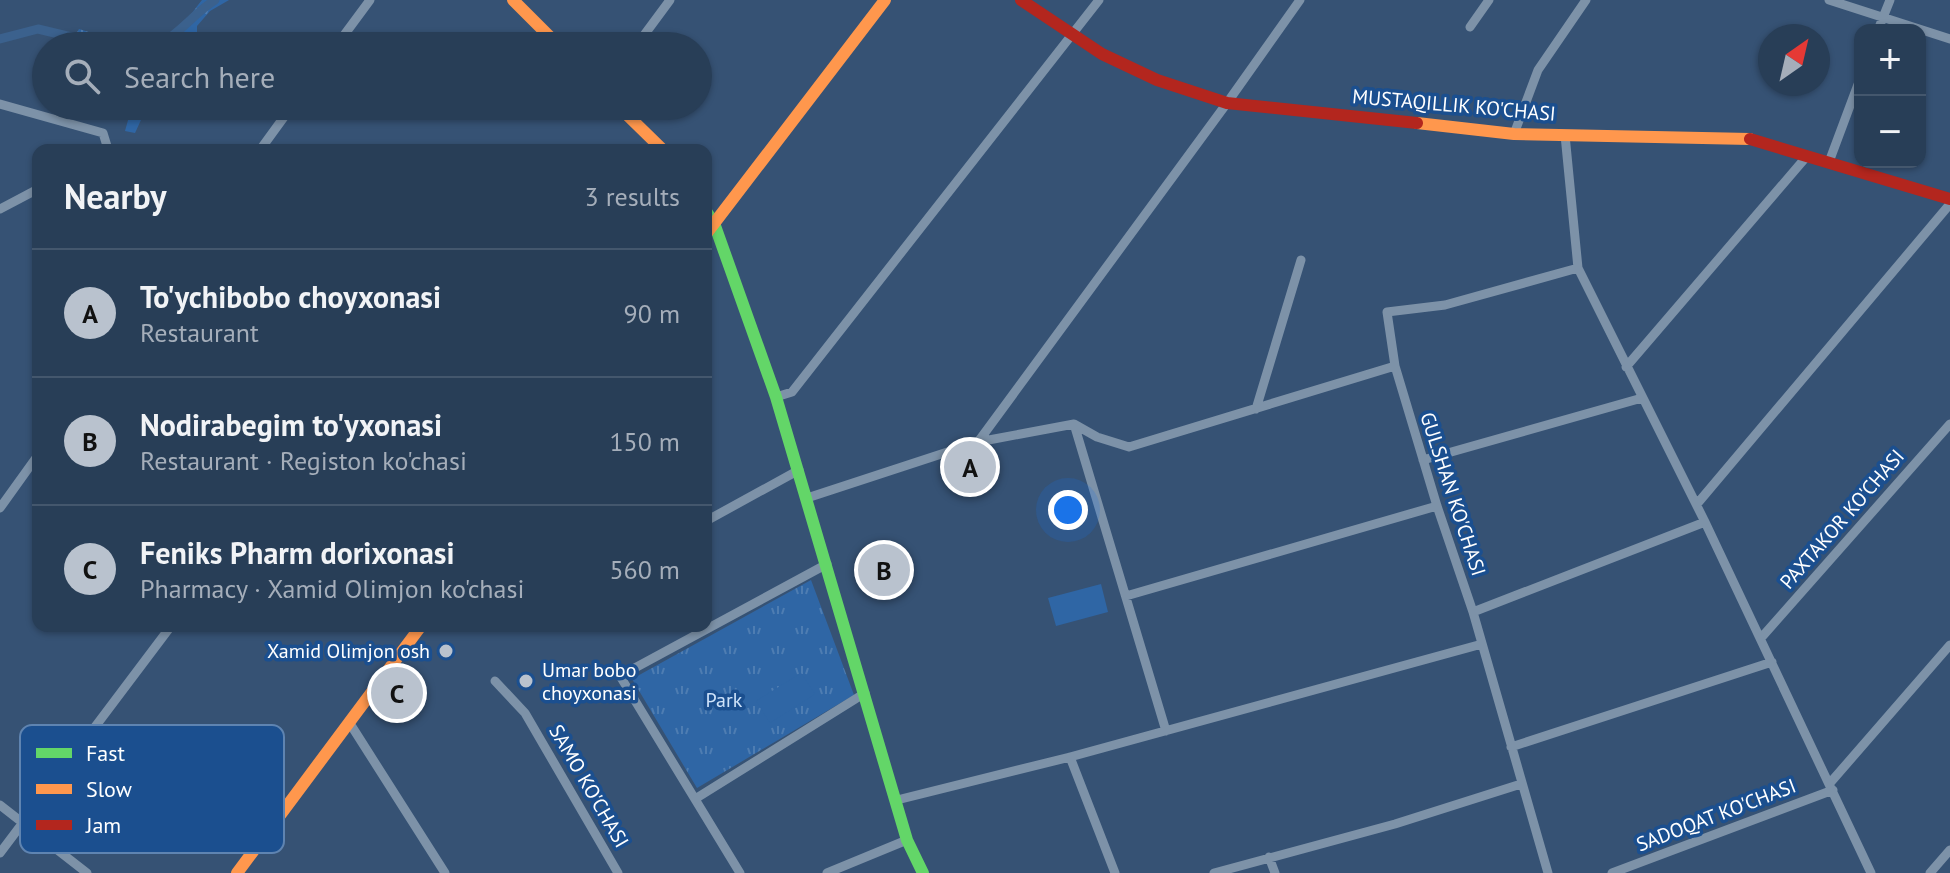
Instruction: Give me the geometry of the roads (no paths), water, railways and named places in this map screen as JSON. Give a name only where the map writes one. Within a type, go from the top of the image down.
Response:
[{"type":"street","points":[[346,32],[370,0]]},
{"type":"street","points":[[513,0],[545,32]]},
{"type":"street","points":[[646,32],[670,0]]},
{"type":"street","points":[[712,225],[885,0]]},
{"type":"street","name":"MUSTAQILLIK KO'CHASI","points":[[1021,0],[1102,54],[1157,80],[1227,103],[1514,134],[1749,139],[1950,202]]},
{"type":"street","points":[[776,397],[792,392],[1099,0]]},
{"type":"street","points":[[978,442],[1300,0]]},
{"type":"street","points":[[1470,27],[1489,0]]},
{"type":"street","points":[[1514,134],[1538,70],[1586,0]]},
{"type":"street","points":[[1829,0],[1950,39]]},
{"type":"street","points":[[1880,24],[1890,0]]},
{"type":"street","points":[[1829,162],[1854,95]]},
{"type":"street","points":[[0,104],[32,113]]},
{"type":"street","points":[[57,120],[103,133],[106,144]]},
{"type":"street","points":[[264,144],[282,120]]},
{"type":"street","points":[[632,120],[657,144]]},
{"type":"street","points":[[1565,135],[1578,268],[1697,504],[1871,873]]},
{"type":"street","points":[[1626,367],[1807,156]]},
{"type":"street","points":[[2,207],[32,192]]},
{"type":"street","points":[[1697,504],[1950,202]]},
{"type":"street","points":[[712,233],[776,397],[907,840],[923,873]]},
{"type":"street","points":[[1256,409],[1301,260]]},
{"type":"street","name":"GULSHAN KO'CHASI","points":[[1548,873],[1473,612],[1395,366],[1387,312],[1445,305],[1578,268]]},
{"type":"street","points":[[807,498],[978,442],[1074,424],[1097,437],[1129,447],[1395,366]]},
{"type":"street","points":[[1423,460],[1642,398]]},
{"type":"street","points":[[1074,424],[1166,731]]},
{"type":"street","name":"PAXTAKOR KO'CHASI","points":[[1761,638],[1950,424]]},
{"type":"street","points":[[0,508],[32,463]]},
{"type":"street","points":[[712,518],[799,470]]},
{"type":"street","points":[[1126,596],[1437,506]]},
{"type":"street","points":[[1473,612],[1705,522]]},
{"type":"street","points":[[712,626],[827,564]]},
{"type":"street","points":[[96,725],[166,632]]},
{"type":"street","points":[[284,810],[416,632]]},
{"type":"street","points":[[701,632],[620,676],[740,873]]},
{"type":"street","points":[[897,800],[1070,757],[1482,644]]},
{"type":"street","points":[[1831,787],[1950,645]]},
{"type":"street","points":[[1511,747],[1772,662]]},
{"type":"street","name":"SAMO KO'CHASI","points":[[495,681],[525,713],[618,873]]},
{"type":"street","points":[[695,799],[865,693]]},
{"type":"street","points":[[349,722],[445,873]]},
{"type":"street","points":[[1070,757],[1115,873]]},
{"type":"street","points":[[1214,873],[1395,824],[1521,784]]},
{"type":"street","name":"SADOQAT KO'CHASI","points":[[1612,873],[1831,787]]},
{"type":"street","points":[[0,805],[20,820]]},
{"type":"street","points":[[0,853],[20,825]]},
{"type":"street","points":[[827,873],[907,840]]},
{"type":"street","points":[[1930,873],[1950,850]]},
{"type":"street","points":[[62,853],[87,873]]},
{"type":"street","points":[[237,873],[252,853]]},
{"type":"street","points":[[1269,857],[1275,873]]},
{"type":"waterway","points":[[177,32],[215,0]]},
{"type":"waterway","points":[[0,39],[38,29],[51,32]]},
{"type":"place","name":"To'ychibobo choyxonasi","points":[[970,467]]},
{"type":"place","name":"Nodirabegim to'yxonasi","points":[[884,570]]},
{"type":"place","name":"Xamid Olimjon osh","points":[[446,651]]},
{"type":"place","name":"Umar bobo choyxonasi","points":[[526,681]]},
{"type":"place","name":"Feniks Pharm dorixonasi","points":[[397,693]]},
{"type":"park label","name":"Park","points":[[724,700]]}]
